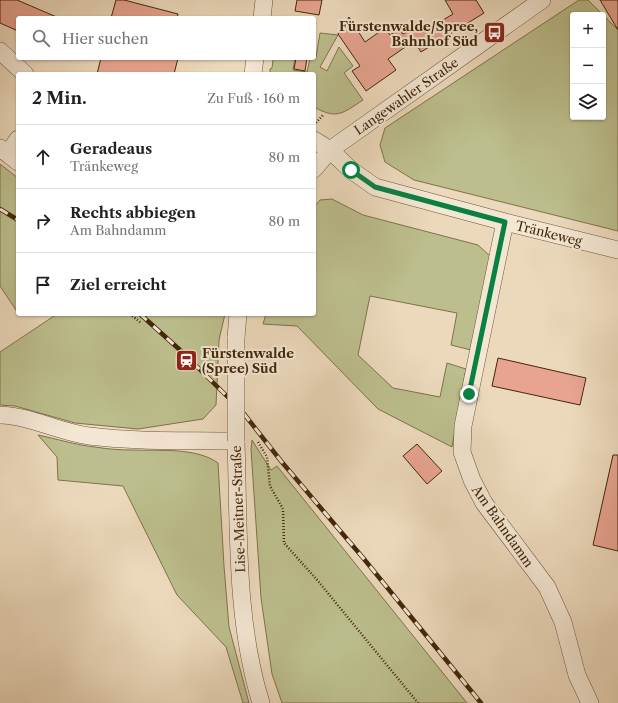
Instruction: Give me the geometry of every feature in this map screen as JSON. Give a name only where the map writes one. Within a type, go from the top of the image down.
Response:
[{"type":"street","points":[[262,16],[264,0]]},
{"type":"street","name":"Langewahler Straße","points":[[330,150],[542,0]]},
{"type":"street","points":[[0,51],[23,72]]},
{"type":"street","points":[[253,72],[255,60]]},
{"type":"street","name":"Tränkeweg","points":[[316,141],[330,150],[351,170],[375,187],[505,222],[618,250]]},
{"type":"street","points":[[9,155],[16,143]]},
{"type":"street","points":[[316,167],[330,150]]},
{"type":"street","name":"Am Bahndamm","points":[[505,222],[463,426],[462,452],[472,480],[484,503],[547,588],[563,622],[577,675],[590,703]]},
{"type":"street","name":"Lise-Meitner-Straße","points":[[238,316],[236,338],[236,440],[241,591],[249,654],[261,703]]},
{"type":"street","points":[[0,415],[35,422],[87,436],[122,439],[236,440]]},
{"type":"path","points":[[316,122],[322,115]]},
{"type":"path","points":[[132,316],[141,323]]},
{"type":"path","points":[[258,442],[266,457],[270,486],[283,509],[284,543],[318,581],[418,703]]},
{"type":"green space","points":[[579,0],[588,0],[600,12],[570,12],[570,120],[606,120],[606,18],[618,30],[618,231],[414,180],[385,162],[380,145],[385,128]]},
{"type":"green space","points":[[320,33],[338,35],[320,67],[327,71],[339,47],[353,66],[344,73],[363,100],[340,113],[329,113],[316,108],[316,72],[307,72],[310,60],[316,60]]},
{"type":"green space","points":[[273,60],[295,60],[293,70],[307,72],[270,72]]},
{"type":"green space","points":[[0,164],[16,176],[16,310],[0,286]]},
{"type":"green space","points":[[332,199],[363,215],[478,245],[490,256],[471,350],[451,345],[457,313],[370,296],[358,355],[393,388],[440,397],[447,363],[466,369],[452,447],[378,409],[297,326],[263,324],[265,316],[316,316],[316,205],[320,200]]},
{"type":"green space","points":[[54,316],[225,316],[219,340],[216,405],[203,419],[138,429],[75,423],[15,406],[0,405],[0,352]]},
{"type":"green space","points":[[38,435],[81,445],[104,448],[188,452],[199,454],[218,463],[229,627],[249,703],[243,703],[226,647],[177,595],[123,486],[58,480],[57,457]]},
{"type":"green space","points":[[252,440],[271,470],[277,466],[467,703],[282,703],[272,674],[261,598],[251,449]]},
{"type":"building","points":[[0,0],[17,0],[54,16],[16,16],[16,30],[0,23]]},
{"type":"building","points":[[116,0],[124,0],[178,14],[178,16],[112,16]]},
{"type":"building","points":[[297,0],[322,0],[319,15],[295,11]]},
{"type":"building","points":[[445,0],[476,0],[484,13],[421,52],[414,41],[388,59],[396,70],[366,91],[352,71],[360,66],[338,34],[349,17],[365,42],[385,28],[390,35],[399,29],[403,34],[423,22],[428,29],[453,14]]},
{"type":"building","points":[[600,0],[618,0],[618,30]]},
{"type":"building","points":[[100,60],[178,60],[174,72],[98,72]]},
{"type":"building","points":[[296,60],[307,60],[305,71],[294,69]]},
{"type":"building","points":[[498,358],[586,378],[580,405],[492,386]]},
{"type":"building","points":[[417,444],[442,471],[427,484],[403,456]]},
{"type":"building","points":[[613,455],[618,455],[618,551],[593,545]]},
{"type":"railway","points":[[0,209],[16,219]]},
{"type":"railway","points":[[142,316],[180,350],[241,410],[281,461],[364,559],[481,703]]},
{"type":"place","name":"Fürstenwalde/Spree, Bahnhof Süd","points":[[494,33]]},
{"type":"place","name":"Fürstenwalde (Spree) Süd","points":[[186,360]]},
{"type":"route","points":[[351,170],[375,187],[505,222],[469,394]]}]
